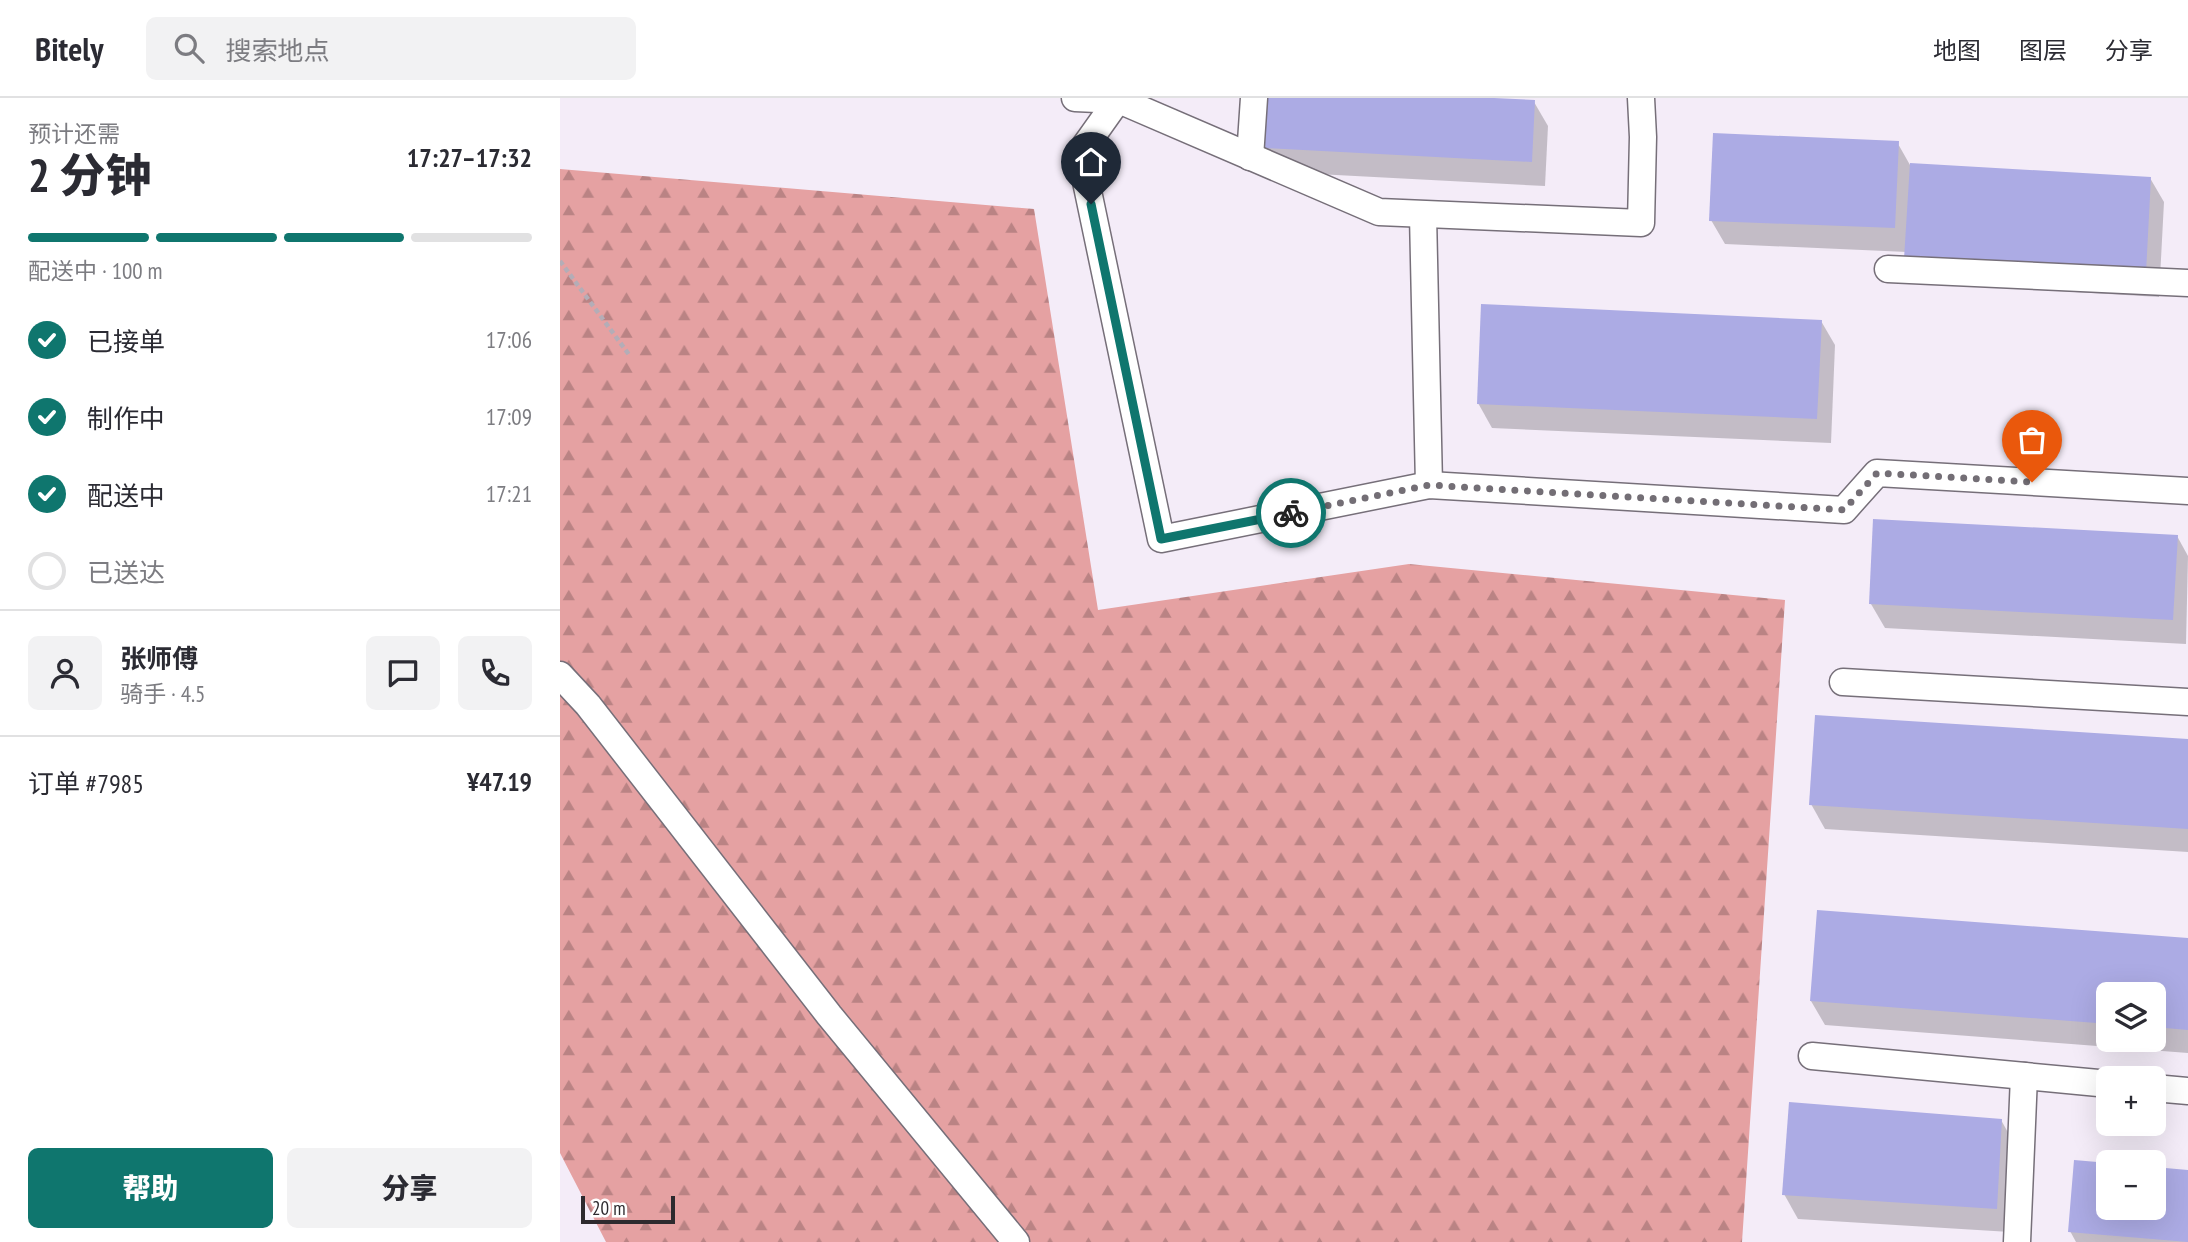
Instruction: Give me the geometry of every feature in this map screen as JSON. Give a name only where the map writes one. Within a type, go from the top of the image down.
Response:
[{"type":"street","points":[[1075,98],[1119,99],[1379,212],[1641,223],[1641,98]]},
{"type":"street","points":[[1250,157],[1254,98]]},
{"type":"street","points":[[1119,99],[1080,153],[1161,539],[1429,485],[1844,510],[1877,473],[2188,491]]},
{"type":"street","points":[[1423,215],[1429,485]]},
{"type":"street","points":[[1888,269],[2188,283]]},
{"type":"street","points":[[560,675],[588,705],[829,1015],[1016,1242]]},
{"type":"street","points":[[1843,682],[2188,702]]},
{"type":"street","points":[[1812,1056],[2096,1083]]},
{"type":"street","points":[[2017,1242],[2024,1076]]},
{"type":"street","points":[[2166,1089],[2188,1091]]},
{"type":"path","points":[[560,261],[630,356]]},
{"type":"green space","points":[[560,169],[1034,209],[1098,610],[1409,564],[1785,600],[1742,1242],[606,1242],[560,1153]]},
{"type":"building","points":[[1266,98],[1535,100],[1532,162],[1263,148]]},
{"type":"building","points":[[1713,133],[1899,141],[1895,228],[1709,221]]},
{"type":"building","points":[[1910,163],[2151,177],[2146,273],[1904,259]]},
{"type":"building","points":[[1481,304],[1822,320],[1817,419],[1477,404]]},
{"type":"building","points":[[1873,519],[2178,535],[2173,620],[1869,604]]},
{"type":"building","points":[[1815,715],[2188,739],[2188,829],[1809,805]]},
{"type":"building","points":[[1817,910],[2188,938],[2188,1030],[2166,1028],[2166,982],[2096,982],[2096,1023],[1810,1001]]},
{"type":"building","points":[[1789,1102],[2002,1119],[1997,1209],[1782,1195]]},
{"type":"building","points":[[2074,1160],[2096,1162],[2096,1220],[2166,1220],[2166,1168],[2188,1170],[2188,1242],[2068,1232]]},
{"type":"way so far","points":[[1291,513],[1429,485],[1844,510],[1877,473],[2032,482]]},
{"type":"route","points":[[1091,204],[1161,539],[1291,513]]}]
